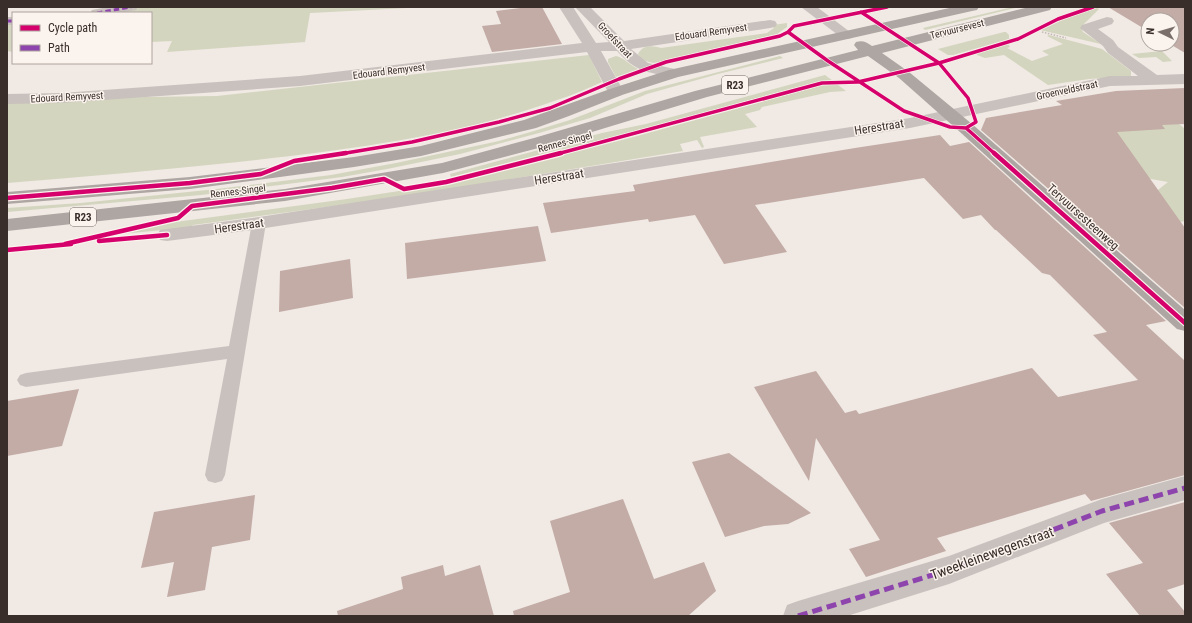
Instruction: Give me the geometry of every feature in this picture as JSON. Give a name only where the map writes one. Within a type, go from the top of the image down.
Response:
[{"type":"main road","name":"Tervuursevest","points":[[847,35],[972,7]]},
{"type":"main road","name":"Tervuursevest","points":[[869,50],[1045,7]]},
{"type":"main road","name":"Tervuursesteenweg","points":[[847,35],[904,75],[950,114],[1185,322]]},
{"type":"main road","name":"Rennes-Singel","points":[[7,198],[190,183],[354,162],[421,151],[530,124],[563,114],[616,92],[674,73],[847,35]]},
{"type":"main road","name":"Rennes-Singel","points":[[7,226],[285,195],[424,172],[540,142],[701,94],[869,50]]},
{"type":"street","points":[[103,12],[131,7]]},
{"type":"street","name":"Groefstraat","points":[[566,7],[592,48],[616,92]]},
{"type":"street","name":"Groefstraat","points":[[582,7],[632,59],[638,63],[674,73]]},
{"type":"street","points":[[808,7],[847,35]]},
{"type":"street","points":[[1107,21],[1087,28],[1108,43],[1113,50],[1154,80]]},
{"type":"street","name":"Edouard Remyvest","points":[[7,99],[61,98],[300,81],[579,48],[620,46],[770,24]]},
{"type":"street","name":"Groenveldstraat","points":[[950,114],[1110,81],[1185,79]]},
{"type":"street","name":"Herestraat","points":[[167,235],[259,223],[808,139],[950,114]]},
{"type":"street","name":"Tweekleinewegenstraat","points":[[798,616],[949,570],[1102,512],[1185,488]]},
{"type":"lane","points":[[215,475],[259,223]]},
{"type":"lane","points":[[26,380],[236,351]]},
{"type":"path","points":[[1035,30],[1041,27]]},
{"type":"green space","points":[[143,7],[426,7],[310,13],[305,42],[167,52],[172,41],[152,42],[152,12],[120,12]]},
{"type":"green space","points":[[1013,7],[1019,7],[925,30],[923,28]]},
{"type":"green space","points":[[1097,8],[1099,9],[1081,27],[1083,32],[1101,44],[1040,30],[1063,20]]},
{"type":"green space","points":[[787,23],[787,27],[777,34],[654,63],[641,58],[638,54],[648,46],[661,48],[767,33],[774,28],[773,25]]},
{"type":"green space","points":[[7,24],[12,24],[12,52],[7,51]]},
{"type":"green space","points":[[1004,32],[1009,35],[1009,39],[953,55],[948,55],[938,49]]},
{"type":"green space","points":[[1049,35],[1102,49],[1131,71],[1131,76],[1089,79],[1048,85],[1004,55],[985,58],[977,55],[977,53],[1008,44],[1010,47],[1007,48],[1032,61],[1049,55],[1042,51],[1063,44],[1047,36]]},
{"type":"green space","points":[[1163,52],[1172,61],[1163,62],[1156,57],[1139,58],[1132,54]]},
{"type":"green space","points":[[589,55],[602,82],[569,96],[518,113],[439,133],[359,147],[238,162],[7,183],[7,99],[217,96]]},
{"type":"green space","points":[[616,56],[638,69],[616,77],[608,62],[608,59]]},
{"type":"green space","points":[[780,56],[783,58],[647,94],[590,118],[539,133],[460,154],[387,169],[342,177],[201,195],[7,212],[7,208],[81,203],[217,189],[331,175],[396,163],[499,141],[570,120],[645,91]]},
{"type":"green space","points":[[825,75],[833,81],[824,81],[790,89],[645,129],[451,177],[450,174],[602,133],[646,124]]},
{"type":"green space","points":[[823,85],[838,85],[846,91],[830,92],[762,107],[760,110],[745,114],[757,127],[700,137],[704,147],[702,148],[697,140],[680,144],[683,151],[401,197],[193,225],[187,230],[174,229],[109,235],[168,223],[347,199],[458,182],[630,138]]},
{"type":"green space","points":[[1127,117],[1179,124],[1185,129],[1185,221],[1150,228],[1134,209],[1168,182],[1106,171],[1104,145]]},
{"type":"building","points":[[542,7],[562,44],[492,52],[482,26],[501,24],[496,11]]},
{"type":"building","points":[[1108,7],[1185,7],[1185,53],[1180,50],[1180,12],[1140,12],[1140,26]]},
{"type":"building","points":[[1185,88],[1185,124],[1162,125],[1165,129],[1117,132],[1185,228],[1185,308],[981,130],[986,118],[1062,105],[1056,101],[1116,91]]},
{"type":"building","points":[[940,135],[950,146],[969,142],[1166,321],[1146,325],[1185,361],[1185,475],[1091,501],[1085,494],[937,538],[946,551],[866,577],[849,549],[880,540],[816,438],[809,481],[754,387],[816,371],[845,413],[856,410],[859,414],[1032,368],[1058,397],[1138,380],[1093,335],[1107,332],[1050,275],[1042,273],[995,230],[981,215],[963,219],[924,178],[755,205],[787,252],[724,264],[695,215],[649,222],[648,219],[551,233],[543,203],[635,191],[633,185]]},
{"type":"building","points":[[538,226],[546,261],[407,279],[405,243]]},
{"type":"building","points":[[350,259],[353,298],[279,312],[280,271]]},
{"type":"building","points":[[79,389],[62,446],[7,456],[7,401]]},
{"type":"building","points":[[729,453],[811,513],[788,524],[764,526],[725,537],[692,462]]},
{"type":"building","points":[[255,495],[250,540],[212,547],[205,590],[167,597],[174,562],[141,568],[154,512]]},
{"type":"building","points":[[623,499],[654,579],[704,562],[716,591],[688,616],[514,616],[513,611],[570,592],[550,521]]},
{"type":"building","points":[[1185,502],[1185,584],[1167,590],[1185,612],[1185,616],[1140,616],[1106,574],[1143,563],[1109,523]]},
{"type":"building","points":[[443,565],[445,576],[480,565],[494,616],[338,616],[337,611],[403,589],[401,577]]},
{"type":"marked path","points":[[103,12],[131,7]]},
{"type":"marked path","points":[[7,21],[12,21]]},
{"type":"marked path","points":[[798,616],[949,570],[1102,511],[1185,488]]},
{"type":"cycle path","points":[[7,198],[190,183],[261,174],[294,161],[412,142],[499,122],[550,108],[619,79],[666,62],[780,36],[788,32],[794,26],[887,7]]},
{"type":"cycle path","points":[[65,244],[178,218],[192,206],[332,188],[384,179],[404,189],[446,182],[822,83],[858,82],[939,63],[1018,39],[1058,19],[1093,7]]},
{"type":"cycle path","points":[[788,32],[828,61],[904,111],[950,127],[966,128],[976,122],[968,98],[939,63],[861,12]]},
{"type":"cycle path","points":[[966,128],[1185,323]]},
{"type":"cycle path","points":[[99,241],[167,235]]},
{"type":"cycle path","points":[[7,250],[71,244]]}]
